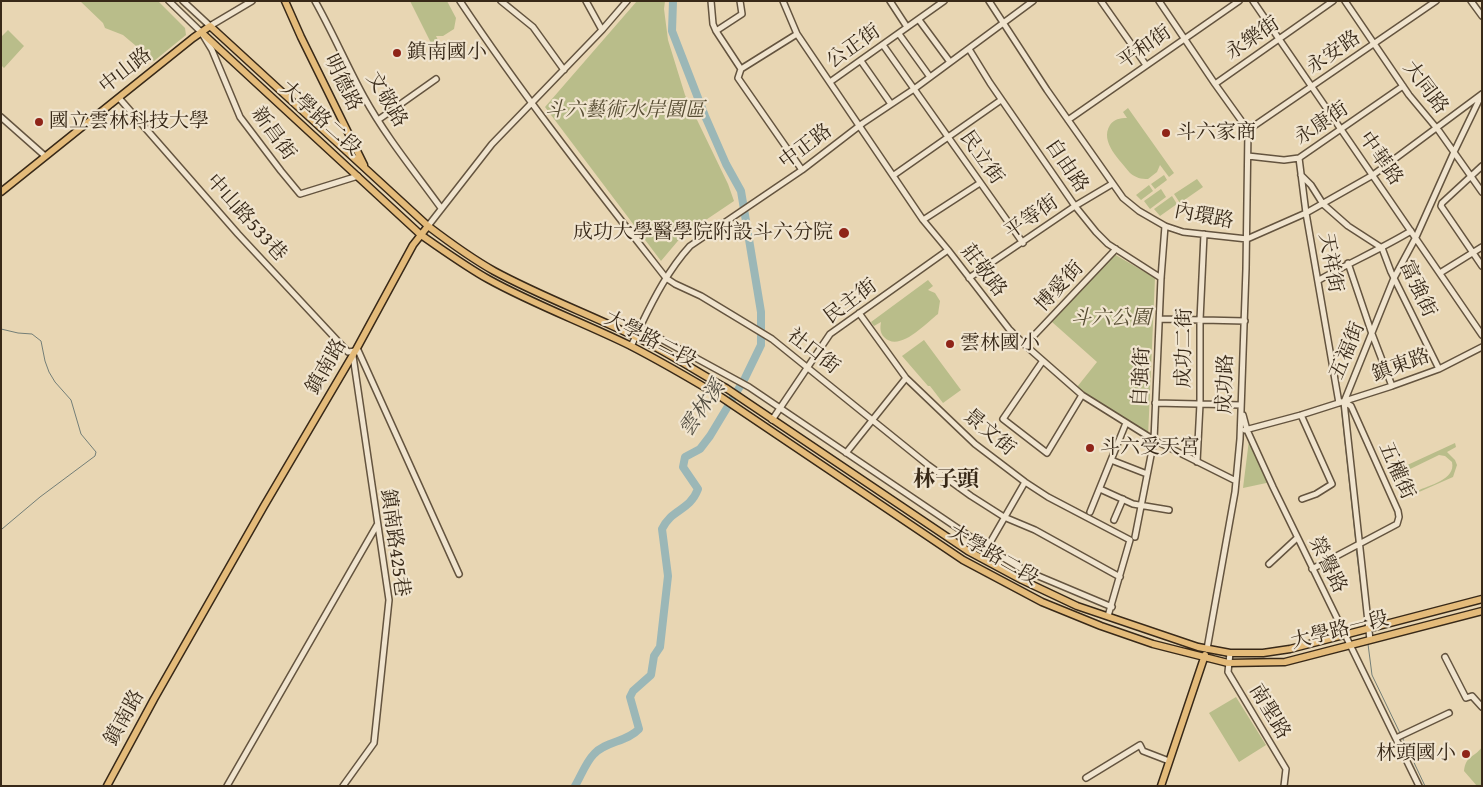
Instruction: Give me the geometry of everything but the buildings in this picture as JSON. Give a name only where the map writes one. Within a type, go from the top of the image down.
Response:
[{"type":"main road","name":"明德路","points":[[286,1],[301,37],[366,168]]},
{"type":"main road","name":"中山路","points":[[1,192],[210,26]]},
{"type":"main road","name":"大學路二段","points":[[210,26],[428,226],[460,250],[494,271],[636,337],[726,388],[968,551],[1000,569],[1077,606],[1207,649]]},
{"type":"main road","name":"大學路二段","points":[[201,32],[421,235],[454,258],[488,279],[535,303],[631,346],[680,372],[736,406],[963,560],[1042,602],[1101,626],[1153,644],[1204,657]]},
{"type":"main road","points":[[359,176],[366,168]]},
{"type":"main road","name":"鎮南路","points":[[107,786],[259,514],[355,352],[403,264],[428,226]]},
{"type":"main road","points":[[488,279],[494,271]]},
{"type":"main road","points":[[814,460],[820,452]]},
{"type":"main road","points":[[997,578],[1000,569]]},
{"type":"main road","name":"大學路一段","points":[[1207,649],[1249,654],[1290,650],[1482,599]]},
{"type":"main road","name":"大學路一段","points":[[1204,657],[1228,663],[1285,662],[1482,611]]},
{"type":"main road","name":"成功路","points":[[1161,786],[1207,649]]},
{"type":"street","points":[[169,1],[201,32]]},
{"type":"street","points":[[183,1],[210,26]]},
{"type":"street","name":"中山路","points":[[210,26],[252,1]]},
{"type":"street","name":"文敬路","points":[[315,1],[364,97],[378,120],[441,208]]},
{"type":"street","name":"社口街","points":[[460,1],[531,104],[666,278],[701,296],[772,340],[971,496],[1004,517],[1035,530],[1120,578]]},
{"type":"street","points":[[501,1],[533,27],[564,70]]},
{"type":"street","points":[[586,1],[602,30]]},
{"type":"street","points":[[711,1],[713,24],[716,31],[741,69]]},
{"type":"street","points":[[716,31],[742,14],[740,1]]},
{"type":"street","name":"莊敬路","points":[[783,1],[797,34],[894,174],[923,220],[1009,329],[1042,362],[1082,395],[1154,440],[1236,481]]},
{"type":"street","points":[[890,1],[907,27]]},
{"type":"street","name":"公正街","points":[[830,82],[944,1]]},
{"type":"street","name":"內環路","points":[[989,1],[1122,198],[1139,212],[1165,226],[1183,232],[1247,239],[1306,213],[1373,175],[1481,95]]},
{"type":"street","name":"中正路","points":[[631,346],[666,278],[678,258],[690,246],[802,170],[859,126],[914,90],[1033,1]]},
{"type":"street","points":[[1101,1],[1146,65]]},
{"type":"street","points":[[1159,1],[1248,130]]},
{"type":"street","name":"平和街","points":[[1068,120],[1239,1]]},
{"type":"street","name":"中華路","points":[[1253,1],[1482,335]]},
{"type":"street","name":"永樂街","points":[[1215,84],[1333,1]]},
{"type":"street","name":"大同路","points":[[1345,1],[1403,86],[1453,150],[1482,192]]},
{"type":"street","name":"永安路","points":[[1248,130],[1436,1]]},
{"type":"street","points":[[1471,1],[1482,16]]},
{"type":"street","name":"鎮南路","points":[[428,226],[492,144],[602,30],[624,2]]},
{"type":"street","points":[[919,20],[950,62]]},
{"type":"street","name":"新昌街","points":[[201,32],[212,50],[240,116],[300,194],[359,176]]},
{"type":"street","points":[[797,34],[741,69],[738,78],[802,170]]},
{"type":"street","points":[[899,34],[930,77]]},
{"type":"street","name":"民立街","points":[[883,45],[1023,243]]},
{"type":"street","name":"自由路","points":[[969,49],[1001,100],[1075,206],[1096,232],[1116,249],[1161,278]]},
{"type":"street","points":[[861,61],[891,104]]},
{"type":"street","points":[[378,120],[436,79]]},
{"type":"street","name":"永康街","points":[[1248,156],[1284,160],[1299,158],[1403,86]]},
{"type":"street","name":"五福街","points":[[1370,640],[1341,402],[1393,276],[1481,95]]},
{"type":"street","name":"中山路533巷","points":[[119,98],[238,234],[348,352],[355,352]]},
{"type":"street","points":[[894,174],[1001,100]]},
{"type":"street","points":[[1,117],[45,156]]},
{"type":"street","name":"成功路","points":[[1207,649],[1236,481],[1241,430],[1247,239],[1248,130]]},
{"type":"street","name":"天祥街","points":[[1299,158],[1306,213],[1341,402]]},
{"type":"street","points":[[1482,166],[1441,206],[1482,266]]},
{"type":"street","points":[[1301,175],[1311,185],[1323,204],[1348,226],[1382,248]]},
{"type":"street","points":[[923,220],[980,183]]},
{"type":"street","name":"平等街","points":[[970,278],[1075,206],[1112,184]]},
{"type":"street","name":"自強街","points":[[1108,616],[1133,539],[1154,440],[1165,226]]},
{"type":"street","name":"成功二街","points":[[1197,462],[1204,234]]},
{"type":"street","points":[[1319,280],[1348,263],[1414,234]]},
{"type":"street","points":[[1440,273],[1482,247]]},
{"type":"street","name":"富強街","points":[[1382,248],[1393,276],[1439,369]]},
{"type":"street","name":"博愛街","points":[[1025,345],[1116,249]]},
{"type":"street","name":"民主街","points":[[772,420],[830,334],[948,250]]},
{"type":"street","points":[[1348,263],[1371,332],[1392,386]]},
{"type":"street","name":"景文街","points":[[859,313],[906,378],[975,444],[1048,497],[1133,539]]},
{"type":"street","points":[[1160,320],[1245,321]]},
{"type":"street","name":"大學路二段","points":[[639,328],[749,387],[987,548],[1024,570],[1112,607]]},
{"type":"street","name":"鎮東路","points":[[1241,430],[1301,415],[1392,386],[1439,369],[1482,347]]},
{"type":"street","points":[[355,352],[459,574]]},
{"type":"street","name":"鎮南路425巷","points":[[343,786],[374,743],[389,600],[355,352]]},
{"type":"street","points":[[1042,362],[1003,419],[1047,453],[1082,395]]},
{"type":"street","points":[[846,453],[906,378]]},
{"type":"street","name":"五權街","points":[[1312,569],[1397,524],[1399,517],[1351,406],[1341,402]]},
{"type":"street","points":[[1155,403],[1241,407]]},
{"type":"street","name":"榮譽路","points":[[1241,407],[1247,430],[1297,538],[1419,786]]},
{"type":"street","points":[[1301,415],[1332,484],[1316,494],[1302,499]]},
{"type":"street","points":[[1090,512],[1126,423]]},
{"type":"street","points":[[1111,460],[1147,474]]},
{"type":"street","points":[[987,548],[1025,482]]},
{"type":"street","points":[[1100,489],[1141,506],[1169,510]]},
{"type":"street","points":[[1114,520],[1123,499]]},
{"type":"street","points":[[227,786],[378,525]]},
{"type":"street","points":[[1270,564],[1297,538]]},
{"type":"street","points":[[1228,663],[1230,653]]},
{"type":"street","points":[[1446,657],[1466,698],[1472,696],[1482,707]]},
{"type":"street","name":"南聖路","points":[[1228,663],[1228,672],[1286,770],[1284,786]]},
{"type":"street","points":[[1396,738],[1449,713]]},
{"type":"street","points":[[1086,778],[1140,745],[1143,751],[1169,761]]},
{"type":"green space","points":[[80,1],[158,1],[185,28],[186,35],[154,61],[123,35],[105,28],[103,23]]},
{"type":"green space","points":[[410,1],[447,1],[456,18],[454,29],[443,36],[436,36],[439,42],[432,45]]},
{"type":"green space","name":"斗六藝術水岸園區","points":[[637,1],[665,1],[664,9],[668,40],[685,95],[728,184],[734,201],[682,236],[661,261],[545,107]]},
{"type":"green space","points":[[8,30],[24,46],[4,68],[1,65],[1,37]]},
{"type":"green space","points":[[1128,108],[1174,173],[1169,177],[1160,165],[1157,172],[1148,179],[1136,177],[1130,173],[1112,151],[1107,138],[1107,131],[1113,121],[1127,118],[1123,112]]},
{"type":"green space","points":[[1164,175],[1167,180],[1155,189],[1151,184]]},
{"type":"green space","points":[[1197,179],[1203,187],[1180,203],[1174,194]]},
{"type":"green space","points":[[1149,185],[1153,191],[1141,200],[1136,195]]},
{"type":"green space","points":[[1161,189],[1166,197],[1150,209],[1144,201]]},
{"type":"green space","points":[[1172,196],[1177,204],[1160,216],[1154,209]]},
{"type":"green space","name":"斗六公園","points":[[1114,254],[1155,278],[1148,437],[1077,387],[1097,362],[1052,322]]},
{"type":"green space","points":[[928,280],[933,286],[928,290],[935,293],[940,301],[938,314],[912,335],[897,342],[890,341],[884,337],[881,330],[881,322],[874,326],[871,322]]},
{"type":"green space","points":[[924,340],[961,390],[943,403],[902,356]]},
{"type":"green space","points":[[1249,440],[1271,482],[1243,488]]},
{"type":"green space","points":[[1455,443],[1456,447],[1447,452],[1457,465],[1453,477],[1410,496],[1403,493],[1399,488],[1397,475],[1392,477],[1390,473]],"holes":[[[1439,455],[1445,456],[1452,462],[1452,468],[1446,478],[1417,491],[1412,491],[1405,487],[1403,481],[1406,471]]]},
{"type":"green space","points":[[1236,697],[1266,745],[1239,762],[1209,713]]},
{"type":"green space","points":[[1482,747],[1482,786],[1477,786],[1464,771],[1468,759]]},
{"type":"waterway","name":"雲林溪","points":[[575,786],[594,754],[604,746],[629,737],[639,729],[630,697],[633,691],[651,675],[654,656],[660,647],[668,576],[662,529],[671,517],[690,502],[698,489],[683,467],[685,457],[700,449],[710,436],[745,378],[761,345],[761,312],[741,191],[726,164],[705,116],[672,31],[673,1]]},
{"type":"waterway","points":[[1479,94],[1482,89]]},
{"type":"waterway","points":[[1,329],[32,334],[41,341],[49,372],[71,400],[81,434],[96,452],[95,456],[40,497],[2,529]]},
{"type":"waterway","points":[[1342,399],[1365,343]]},
{"type":"waterway","points":[[1341,405],[1356,543]]},
{"type":"waterway","points":[[1356,547],[1366,627]]},
{"type":"waterway","points":[[1368,644],[1372,675],[1400,733]]},
{"type":"waterway","points":[[1402,737],[1425,786]]},
{"type":"place","name":"鎮南國小","points":[[397,53]]},
{"type":"place","name":"國立雲林科技大學","points":[[39,122]]},
{"type":"place","name":"斗六家商","points":[[1166,133]]},
{"type":"place","name":"成功大學醫學院附設斗六分院","points":[[844,233]]},
{"type":"place","name":"雲林國小","points":[[950,344]]},
{"type":"place","name":"斗六受天宮","points":[[1090,448]]},
{"type":"place","name":"林頭國小","points":[[1466,754]]},
{"type":"district","name":"林子頭","points":[[946,480]]}]
